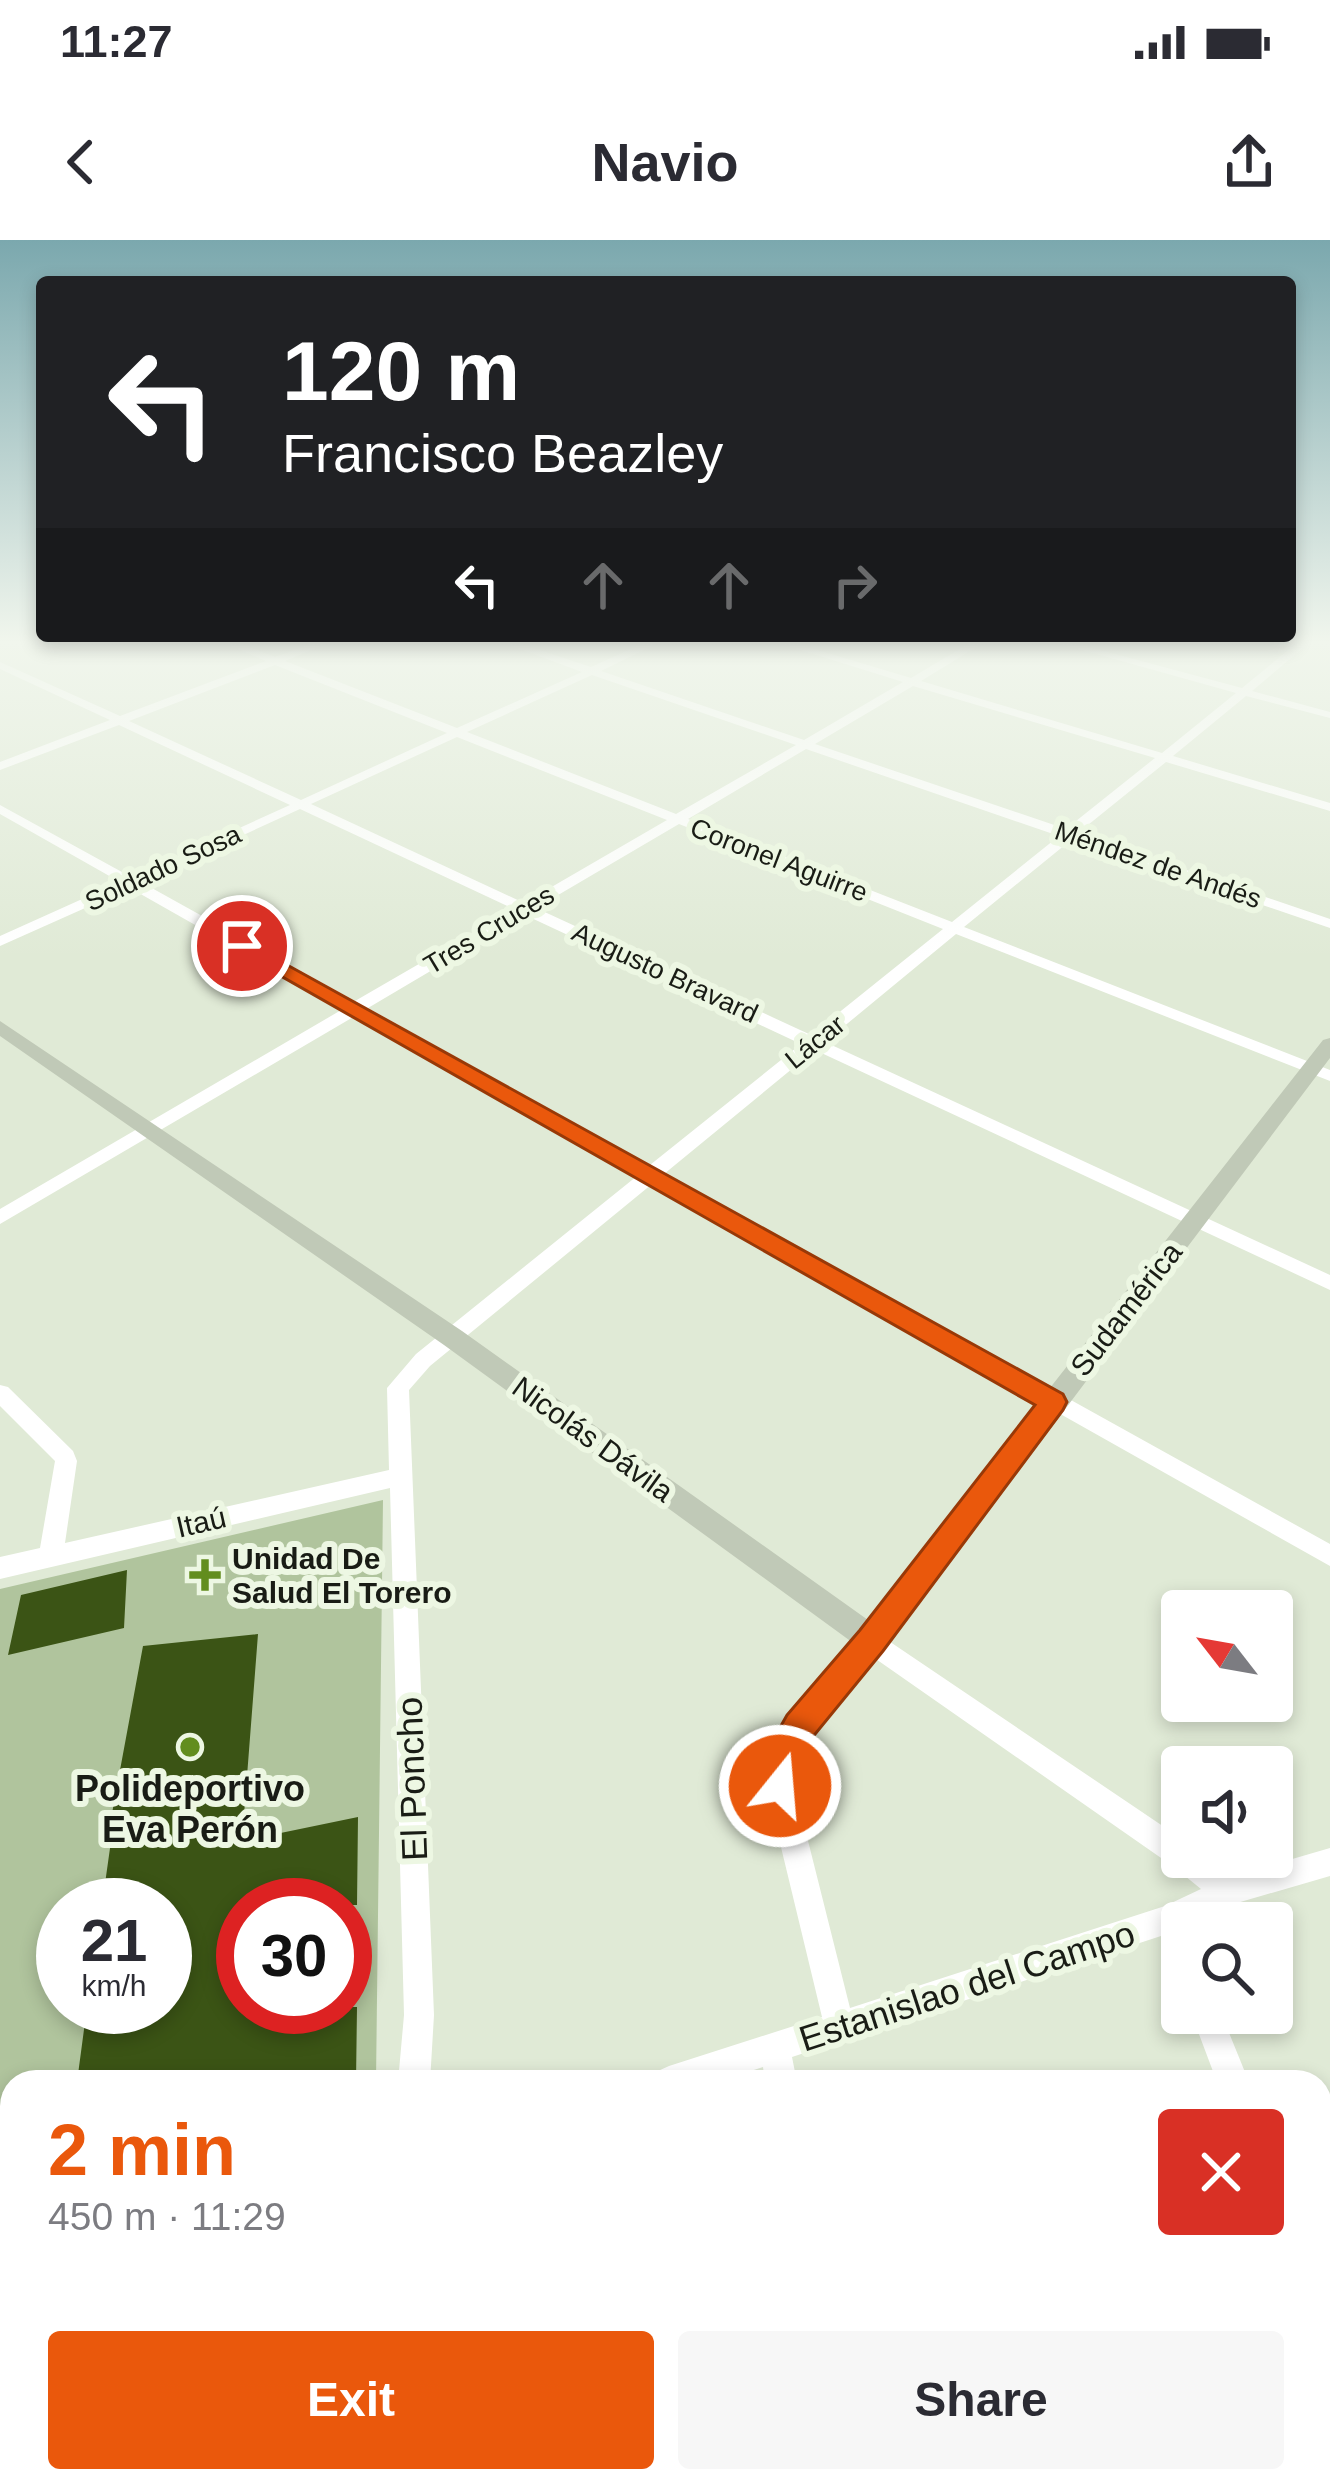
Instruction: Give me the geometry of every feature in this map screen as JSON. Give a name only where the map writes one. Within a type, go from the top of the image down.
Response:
[{"type":"street","points":[[0,766],[47,748]]},
{"type":"street","name":"Augusto Bravard","points":[[182,748],[1330,1283]]},
{"type":"street","name":"Soldado Sosa","points":[[0,942],[424,748]]},
{"type":"street","name":"Coronel Aguirre","points":[[495,748],[1320,1072]]},
{"type":"street","name":"Tres Cruces","points":[[0,1217],[799,748]]},
{"type":"street","name":"Méndez de Andés","points":[[818,748],[1330,924]]},
{"type":"street","points":[[1134,748],[1330,807]]},
{"type":"street","name":"Lácar","points":[[403,1477],[398,1388],[409,1373],[1179,748]]},
{"type":"street","points":[[0,809],[1330,1556]]},
{"type":"street","name":"Nicolás Dávila","points":[[0,1028],[453,1338],[872,1640],[1161,1841]]},
{"type":"street","name":"Sudamérica","points":[[838,2023],[780,1786],[782,1756],[799,1727],[872,1640],[1196,1220],[1320,1072],[1330,1044]]},
{"type":"street","points":[[0,1393],[62,1451],[66,1461],[51,1556]]},
{"type":"street","name":"Itaú","points":[[0,1568],[403,1477]]},
{"type":"street","name":"El Poncho","points":[[403,1477],[419,2015],[415,2070]]},
{"type":"street","name":"Estanislao del Campo","points":[[1206,1902],[1330,1862]]},
{"type":"street","name":"Nicolás Dávila","points":[[1210,1878],[1227,1892]]},
{"type":"street","name":"Estanislao del Campo","points":[[778,2066],[838,2023],[1161,1922]]},
{"type":"street","points":[[1214,2034],[1228,2070]]},
{"type":"green space","name":"Polideportivo Eva Perón","points":[[383,1500],[376,2070],[0,2070],[0,1589]]},
{"type":"building","points":[[127,1570],[124,1628],[8,1655],[21,1595]]},
{"type":"building","points":[[258,1634],[242,1841],[358,1817],[357,1878],[216,1878],[216,2034],[357,2034],[356,2070],[79,2070],[83,2034],[192,2034],[192,1878],[106,1878],[112,1834],[108,1835],[143,1646]]},
{"type":"place","name":"Unidad De Salud El Torero","points":[[205,1575]]},
{"type":"place","name":"Polideportivo Eva Perón","points":[[190,1747]]},
{"type":"route","points":[[242,946],[1053,1402],[872,1640],[799,1727],[782,1756],[780,1786]]}]
